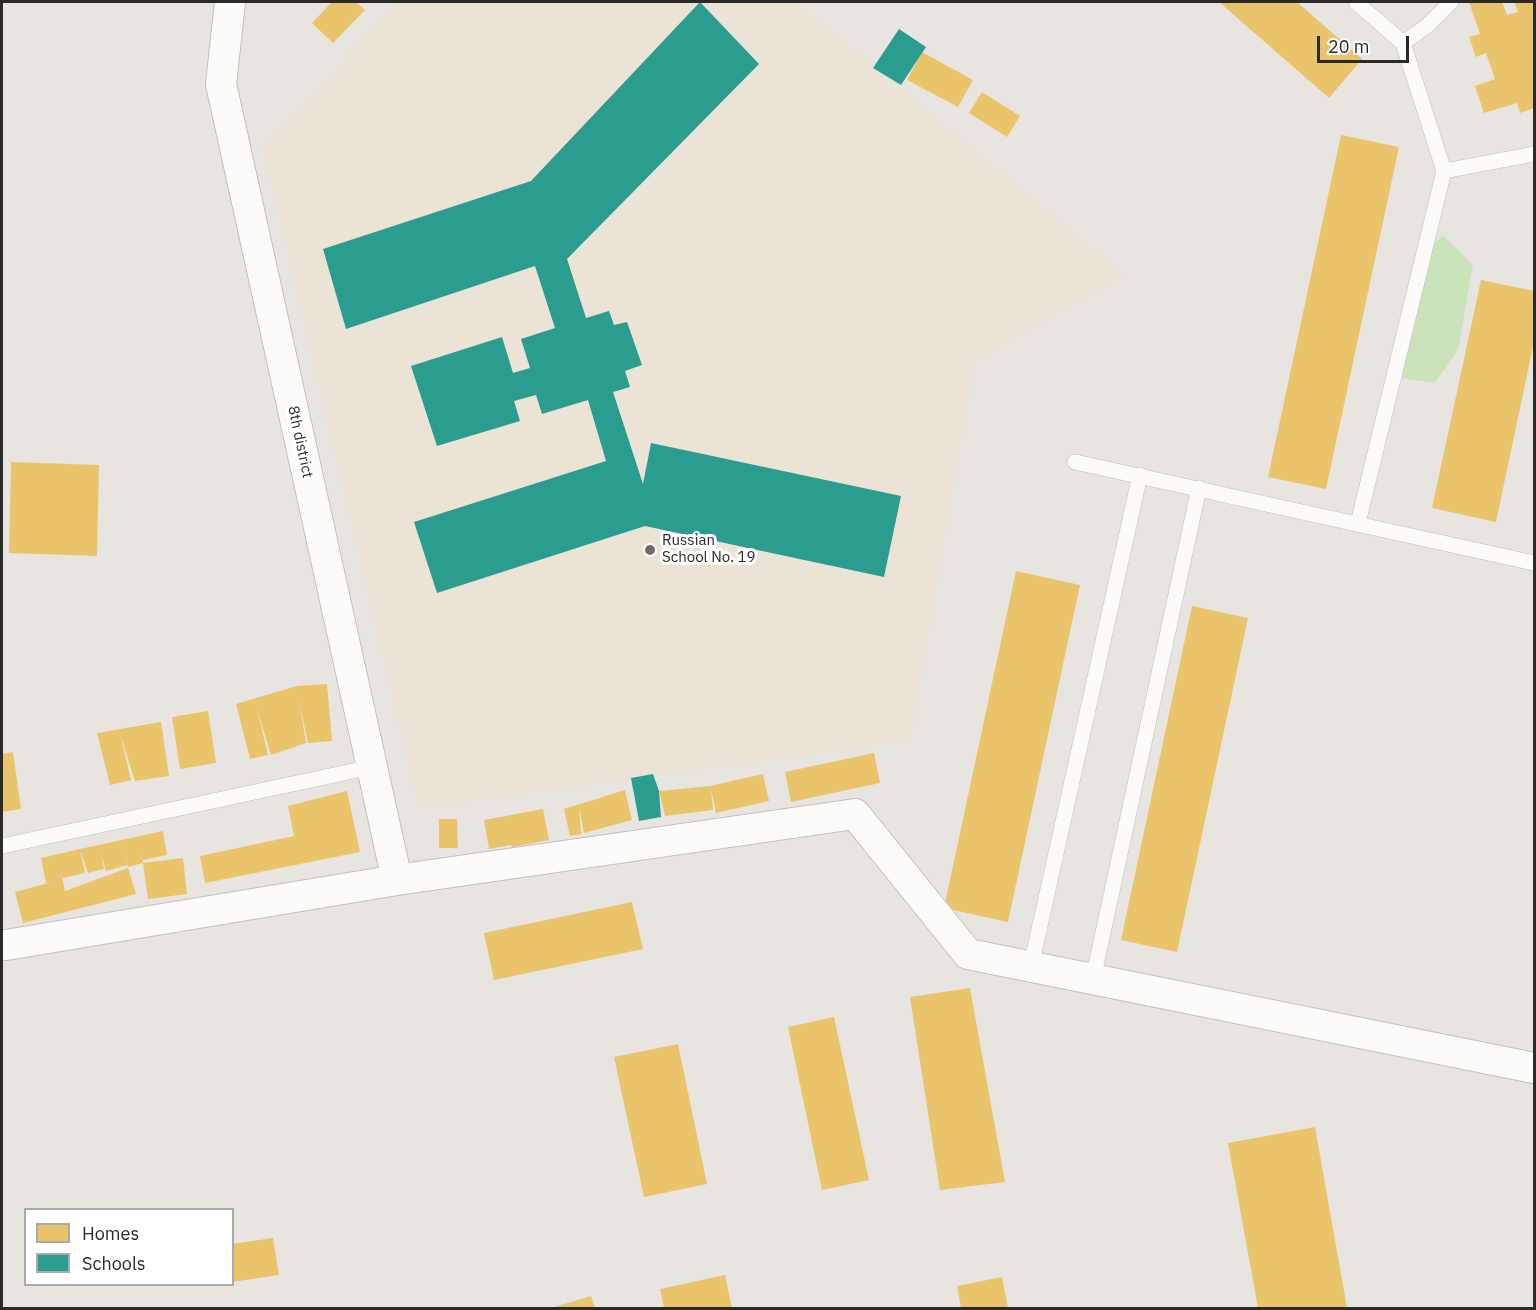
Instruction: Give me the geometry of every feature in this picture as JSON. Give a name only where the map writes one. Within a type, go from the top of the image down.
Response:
[{"type":"street","name":"8th district","points":[[230,2],[221,84],[397,880]]},
{"type":"street","points":[[4,945],[397,880],[855,814],[968,954],[1534,1068]]},
{"type":"lane","points":[[1356,2],[1403,43],[1444,171],[1358,523]]},
{"type":"lane","points":[[1403,43],[1428,25],[1450,2]]},
{"type":"lane","points":[[1444,171],[1534,154]]},
{"type":"lane","points":[[1075,462],[1534,562]]},
{"type":"lane","points":[[1031,966],[1140,475]]},
{"type":"lane","points":[[1093,979],[1199,488]]},
{"type":"lane","points":[[2,846],[372,767]]},
{"type":"shaded area","name":"Russian School No. 19","points":[[401,2],[795,2],[1123,275],[975,361],[910,740],[419,808],[262,145]]},
{"type":"green space","points":[[1443,235],[1473,265],[1458,350],[1435,383],[1394,377],[1421,257]]},
{"type":"building: Homes","points":[[332,2],[356,2],[365,10],[333,43],[312,23]]},
{"type":"building: Homes","points":[[1219,2],[1297,2],[1362,59],[1329,98]]},
{"type":"building: Homes","points":[[1469,2],[1502,2],[1507,15],[1518,12],[1514,2],[1534,2],[1534,108],[1520,113],[1517,103],[1484,113],[1475,86],[1495,79],[1486,53],[1476,57],[1469,37],[1480,34]]},
{"type":"building: Homes","points":[[922,52],[973,80],[958,107],[907,80]]},
{"type":"building: Homes","points":[[982,92],[1020,116],[1007,137],[969,113]]},
{"type":"building: Homes","points":[[1341,135],[1399,147],[1326,489],[1268,477]]},
{"type":"building: Homes","points":[[1481,280],[1534,291],[1534,342],[1496,522],[1432,508]]},
{"type":"building: Homes","points":[[11,462],[99,465],[97,556],[9,553]]},
{"type":"building: Homes","points":[[1016,571],[1080,585],[1008,922],[944,908]]},
{"type":"building: Homes","points":[[1192,606],[1248,618],[1177,952],[1121,940]]},
{"type":"building: Homes","points":[[327,684],[332,741],[308,743],[299,701],[306,743],[271,755],[257,709],[268,755],[250,759],[236,704],[297,686]]},
{"type":"building: Homes","points":[[208,711],[216,763],[180,769],[172,717]]},
{"type":"building: Homes","points":[[161,722],[169,776],[135,781],[120,734],[131,780],[110,785],[97,733]]},
{"type":"building: Homes","points":[[13,752],[21,809],[2,812],[2,754]]},
{"type":"building: Homes","points":[[874,753],[880,783],[791,802],[785,772]]},
{"type":"building: Homes","points":[[763,774],[769,801],[716,813],[711,789],[713,810],[665,816],[659,791],[710,786]]},
{"type":"building: Homes","points":[[625,790],[632,820],[584,833],[579,806],[581,834],[570,836],[564,809]]},
{"type":"building: Homes","points":[[347,791],[360,852],[205,883],[200,856],[294,836],[288,806]]},
{"type":"building: Homes","points":[[543,809],[549,840],[489,849],[484,820]]},
{"type":"building: Homes","points":[[439,819],[457,819],[458,848],[439,848]]},
{"type":"building: Homes","points":[[163,831],[167,855],[143,860],[141,851],[143,863],[128,867],[123,849],[127,865],[106,871],[101,853],[104,869],[88,873],[80,849]]},
{"type":"building: Homes","points":[[80,849],[85,873],[63,878],[61,872],[65,891],[128,868],[136,894],[23,923],[15,892],[52,882],[46,883],[41,858]]},
{"type":"building: Homes","points":[[183,858],[187,894],[148,899],[143,863]]},
{"type":"building: Homes","points":[[632,902],[643,949],[494,980],[484,933]]},
{"type":"building: Homes","points":[[970,988],[1005,1182],[940,1190],[910,997]]},
{"type":"building: Homes","points":[[834,1017],[869,1180],[822,1190],[788,1027]]},
{"type":"building: Homes","points":[[678,1044],[707,1184],[644,1197],[614,1057]]},
{"type":"building: Homes","points":[[1315,1127],[1347,1308],[1258,1308],[1228,1143]]},
{"type":"building: Homes","points":[[273,1238],[279,1275],[234,1282],[234,1244]]},
{"type":"building: Homes","points":[[725,1275],[732,1308],[664,1308],[660,1289]]},
{"type":"building: Homes","points":[[1002,1277],[1008,1308],[961,1308],[957,1286]]},
{"type":"building: Homes","points":[[591,1296],[595,1308],[551,1308]]},
{"type":"building: Schools","points":[[700,2],[759,64],[567,259],[586,318],[609,311],[614,325],[627,322],[642,365],[625,371],[630,387],[613,392],[643,484],[651,443],[901,496],[884,577],[645,526],[437,593],[414,522],[606,461],[588,400],[542,414],[536,395],[514,401],[520,421],[437,446],[411,366],[502,337],[513,373],[530,368],[521,339],[555,328],[535,266],[346,329],[323,249],[531,181]]},
{"type":"building: Schools","points":[[899,29],[926,47],[901,85],[873,68]]},
{"type":"building: Schools","points":[[653,774],[659,791],[661,817],[639,821],[631,778]]},
{"type":"place","name":"Russian School No. 19","points":[[650,550]]}]
